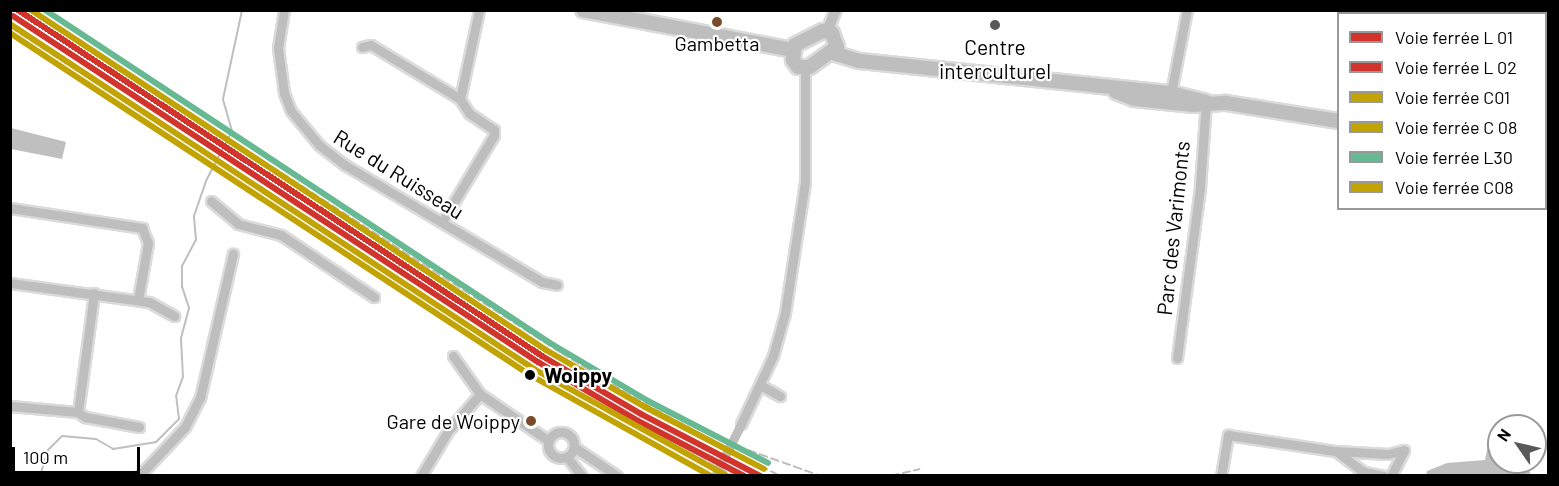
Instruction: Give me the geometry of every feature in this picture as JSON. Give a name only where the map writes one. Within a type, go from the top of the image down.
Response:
[{"type":"main road","points":[[583,10],[627,15],[792,50],[828,31],[837,39],[833,52],[805,68],[793,60],[792,50]]},
{"type":"main road","points":[[833,52],[860,61],[1105,89],[1134,99],[1170,98],[1337,121]]},
{"type":"street","name":"Rue du Ruisseau","points":[[284,10],[278,48],[284,93],[291,111],[319,145],[345,165],[542,282],[557,285]]},
{"type":"street","points":[[460,99],[478,10]]},
{"type":"street","points":[[828,31],[836,10]]},
{"type":"street","points":[[1170,98],[1186,10]]},
{"type":"street","points":[[362,47],[371,45],[460,99],[469,113],[494,130],[494,135],[442,222]]},
{"type":"street","points":[[715,476],[760,385],[782,324],[802,206],[805,68]]},
{"type":"street","name":"Parc des Varimonts","points":[[1177,358],[1200,187],[1206,102]]},
{"type":"street","points":[[211,201],[238,224],[281,235],[374,297]]},
{"type":"street","points":[[10,208],[142,228],[148,243],[138,300]]},
{"type":"street","points":[[139,476],[185,427],[200,398],[233,254]]},
{"type":"street","points":[[10,283],[138,300],[174,316]]},
{"type":"street","points":[[78,412],[94,293]]},
{"type":"street","points":[[453,356],[480,394],[549,441],[552,454],[567,457],[582,476]]},
{"type":"street","points":[[760,385],[780,396]]},
{"type":"street","points":[[421,476],[448,431],[480,394]]},
{"type":"street","points":[[10,406],[78,412],[85,417],[139,427]]},
{"type":"street","points":[[549,441],[556,433],[564,432],[573,439],[574,447],[567,457]]},
{"type":"street","points":[[1221,476],[1228,435],[1335,451],[1388,454],[1404,450],[1391,476]]},
{"type":"street","points":[[574,447],[617,476]]},
{"type":"street","points":[[1335,451],[1364,472],[1384,476]]},
{"type":"shaded area","points":[[11,128],[66,142],[62,159],[11,149]]},
{"type":"shaded area","points":[[1487,450],[1487,474],[1531,475],[1426,475],[1427,471],[1447,463],[1485,460]]},
{"type":"waterway","points":[[40,476],[48,450],[62,436],[96,439],[113,449],[156,442],[179,419],[176,396],[183,377],[181,338],[189,308],[182,287],[182,266],[196,240],[194,216],[207,179],[232,131],[223,99],[242,10]]},
{"type":"railway","points":[[29,10],[561,353],[654,409],[780,476]]},
{"type":"railway","points":[[10,27],[534,368],[612,414],[734,476]]},
{"type":"railway","points":[[748,450],[821,476]]},
{"type":"railway","points":[[890,476],[920,469]]},
{"type":"transit line","points":[[18,10],[542,356],[641,414],[760,476]]},
{"type":"transit line","points":[[13,16],[538,362],[638,421],[744,476]]},
{"type":"transit line","points":[[10,24],[534,369],[727,476]]},
{"type":"rail line","name":"C01","points":[[31,10],[546,350],[645,407],[764,469]]},
{"type":"rail line","name":"L30","points":[[45,10],[550,343],[648,401],[768,463]]},
{"type":"rail line","name":"C08","points":[[10,33],[530,375],[711,476]]},
{"type":"place","name":"Gambetta","points":[[717,22]]},
{"type":"place","name":"Centre interculturel","points":[[995,25]]},
{"type":"place","name":"Woippy","points":[[530,375]]},
{"type":"place","name":"Gare de Woippy","points":[[531,421]]}]
